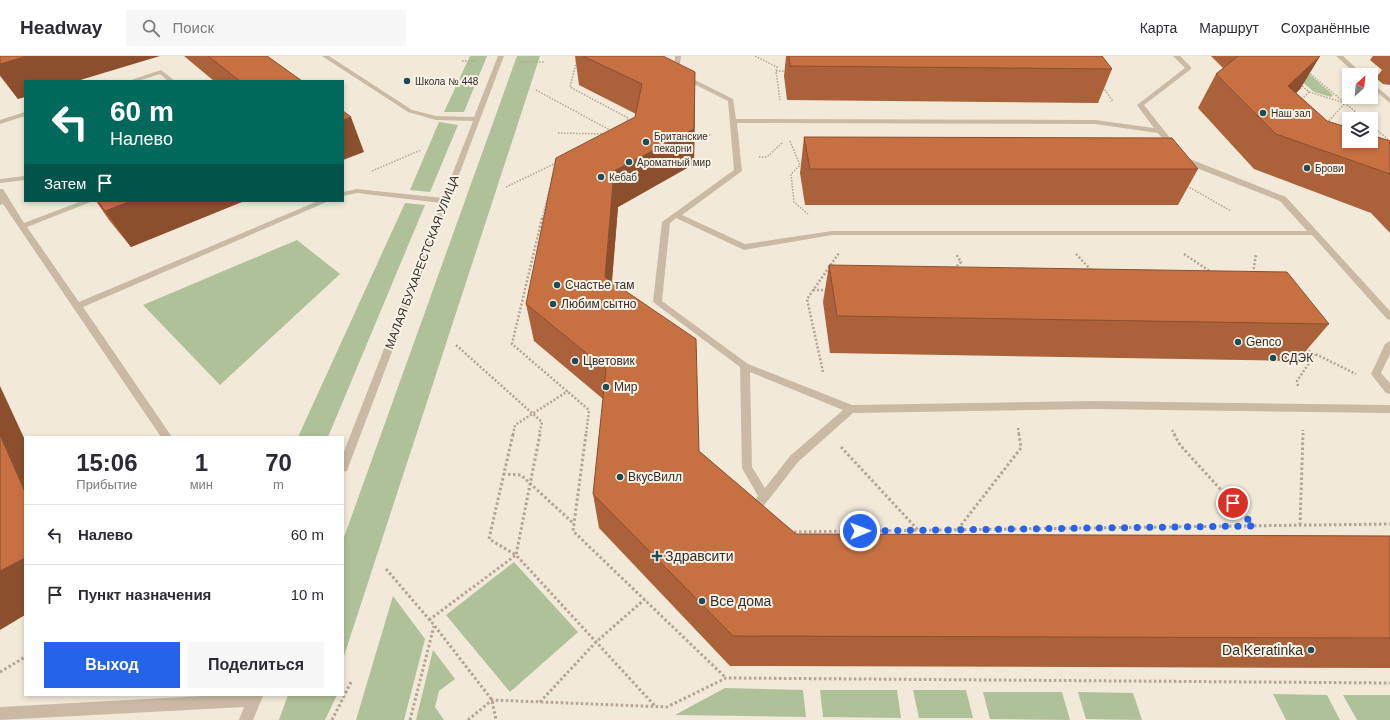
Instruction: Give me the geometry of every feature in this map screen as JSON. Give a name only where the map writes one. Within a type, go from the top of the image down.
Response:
[{"type":"street","points":[[325,56],[410,112],[436,118],[477,119]]},
{"type":"street","name":"МАЛАЯ БУХАРЕСТСКАЯ УЛИЦА","points":[[344,465],[501,56]]},
{"type":"street","points":[[678,56],[676,73],[731,100],[738,171],[666,222],[657,302],[745,366],[851,409],[1015,406],[1304,407],[1390,409]]},
{"type":"street","points":[[1176,56],[1188,68],[1140,105],[1182,159],[1284,200],[1390,317]]},
{"type":"street","points":[[1339,56],[1352,68]]},
{"type":"street","points":[[134,80],[162,72],[171,80]]},
{"type":"street","points":[[1378,90],[1390,100]]},
{"type":"street","points":[[0,122],[24,114]]},
{"type":"street","points":[[733,121],[1084,122],[1160,131]]},
{"type":"street","points":[[0,181],[24,178]]},
{"type":"street","points":[[0,191],[3,202],[22,226],[166,436]]},
{"type":"street","points":[[344,194],[357,191],[445,201]]},
{"type":"street","points":[[22,226],[87,202]]},
{"type":"street","points":[[77,306],[323,202]]},
{"type":"street","points":[[676,215],[744,247],[832,233],[1314,233]]},
{"type":"street","points":[[1390,344],[1376,374],[1390,390]]},
{"type":"street","points":[[745,366],[747,468],[765,497]]},
{"type":"street","points":[[746,520],[794,459],[851,409]]},
{"type":"street","points":[[0,714],[255,698],[246,720]]},
{"type":"path","points":[[578,56],[570,87],[628,118],[626,129]]},
{"type":"path","points":[[462,61],[477,61]]},
{"type":"path","points":[[514,62],[544,62]]},
{"type":"path","points":[[784,71],[789,68]]},
{"type":"path","points":[[1304,68],[1342,100]]},
{"type":"path","points":[[776,71],[792,71]]},
{"type":"path","points":[[1301,71],[1309,72]]},
{"type":"path","points":[[1299,83],[1309,92],[1342,102]]},
{"type":"path","points":[[1084,122],[1112,100],[1101,84]]},
{"type":"path","points":[[536,90],[608,129],[607,134]]},
{"type":"path","points":[[1299,103],[1309,92]]},
{"type":"path","points":[[1325,126],[1344,104]]},
{"type":"path","points":[[1346,104],[1356,112]]},
{"type":"path","points":[[1378,131],[1390,141]]},
{"type":"path","points":[[558,133],[613,134]]},
{"type":"path","points":[[788,137],[800,165],[791,174],[794,202],[832,233]]},
{"type":"path","points":[[371,171],[421,150]]},
{"type":"path","points":[[506,187],[563,160]]},
{"type":"path","points":[[557,184],[550,187],[512,344],[589,410],[573,531],[726,678]]},
{"type":"path","points":[[826,376],[821,370],[807,299],[853,233]]},
{"type":"path","points":[[943,233],[961,262],[952,272]]},
{"type":"path","points":[[1057,233],[1093,272]]},
{"type":"path","points":[[1151,233],[1212,272]]},
{"type":"path","points":[[813,290],[828,290]]},
{"type":"path","points":[[429,620],[516,555],[542,422],[456,345]]},
{"type":"path","points":[[1300,525],[1304,407],[1296,381],[1315,354]]},
{"type":"path","points":[[568,392],[514,425],[489,539],[516,555],[655,707]]},
{"type":"path","points":[[957,530],[1021,448],[1015,406]]},
{"type":"path","points":[[1160,406],[1180,445],[1254,526]]},
{"type":"path","points":[[826,430],[918,530]]},
{"type":"path","points":[[504,474],[521,475],[574,523]]},
{"type":"path","points":[[787,532],[1390,524]]},
{"type":"path","points":[[386,569],[434,625],[492,700],[496,720]]},
{"type":"path","points":[[540,702],[596,642],[645,599]]},
{"type":"path","points":[[410,720],[434,625]]},
{"type":"path","points":[[0,672],[24,658]]},
{"type":"path","points":[[468,720],[492,700],[667,708],[726,678],[1390,683]]},
{"type":"path","points":[[332,720],[352,680]]},
{"type":"green space","points":[[470,56],[487,56],[464,112],[444,112]]},
{"type":"green space","points":[[517,56],[540,56],[344,656],[344,537]]},
{"type":"green space","points":[[1290,71],[1308,73],[1333,95],[1331,97],[1314,92]]},
{"type":"green space","points":[[439,122],[458,125],[430,192],[410,190]]},
{"type":"green space","points":[[405,203],[425,205],[328,436],[298,436]]},
{"type":"green space","points":[[297,240],[340,274],[220,385],[143,305]]},
{"type":"green space","points":[[514,562],[578,632],[510,692],[446,615]]},
{"type":"green space","points":[[393,596],[425,639],[404,720],[356,720]]},
{"type":"green space","points":[[433,650],[455,679],[439,691],[435,707],[444,720],[416,720]]},
{"type":"green space","points":[[725,688],[803,690],[806,717],[675,715]]},
{"type":"green space","points":[[820,690],[897,690],[901,718],[823,717]]},
{"type":"green space","points":[[913,690],[966,690],[973,718],[919,718]]},
{"type":"green space","points":[[983,692],[1062,692],[1070,720],[990,719]]},
{"type":"green space","points":[[1078,692],[1133,693],[1142,720],[1086,719]]},
{"type":"green space","points":[[1273,694],[1327,695],[1340,720],[1286,720]]},
{"type":"green space","points":[[1343,695],[1390,695],[1390,720],[1357,720]]},
{"type":"green space","points":[[288,696],[337,696],[325,720],[279,720]]},
{"type":"building","points":[[0,56],[27,56],[0,64]]},
{"type":"building","points":[[208,56],[267,56],[301,80],[239,80]]},
{"type":"building","points":[[583,56],[663,56],[695,72],[694,129],[614,171],[605,277],[696,339],[699,451],[796,534],[1390,536],[1390,638],[733,636],[593,494],[606,369],[526,304],[556,158],[635,117],[642,84]]},
{"type":"building","points":[[789,56],[1102,56],[1112,69],[790,66]]},
{"type":"building","points":[[1238,56],[1320,56],[1288,86],[1327,121],[1342,126],[1342,148],[1378,148],[1378,137],[1390,141],[1390,174],[1276,134],[1216,74]]},
{"type":"building","points":[[344,112],[351,117],[344,120]]},
{"type":"building","points":[[804,137],[1172,138],[1198,169],[810,169]]},
{"type":"building","points":[[99,202],[128,202],[105,211]]},
{"type":"building","points":[[829,265],[1287,272],[1329,324],[837,316]]},
{"type":"building","points":[[0,435],[24,490],[24,559],[0,571]]},
{"type":"place","name":"Школа № 448","points":[[407,81]]},
{"type":"place","name":"Наш зал","points":[[1263,113]]},
{"type":"place","name":"Британские пекарни","points":[[646,142]]},
{"type":"place","name":"Ароматный мир","points":[[629,162]]},
{"type":"place","name":"Брови","points":[[1307,168]]},
{"type":"place","name":"Кебаб","points":[[601,177]]},
{"type":"place","name":"Счастье там","points":[[557,285]]},
{"type":"place","name":"Любим сытно","points":[[553,304]]},
{"type":"place","name":"Genco","points":[[1238,342]]},
{"type":"place","name":"СДЭК","points":[[1273,358]]},
{"type":"place","name":"Цветовик","points":[[575,361]]},
{"type":"place","name":"Мир","points":[[606,387]]},
{"type":"place","name":"ВкусВилл","points":[[620,477]]},
{"type":"place","name":"Здравсити","points":[[657,556]]},
{"type":"place","name":"Все дома","points":[[702,601]]},
{"type":"place","name":"Da Keratinka","points":[[1311,650]]},
{"type":"route","points":[[860,531],[1254,526],[1233,503]]}]
